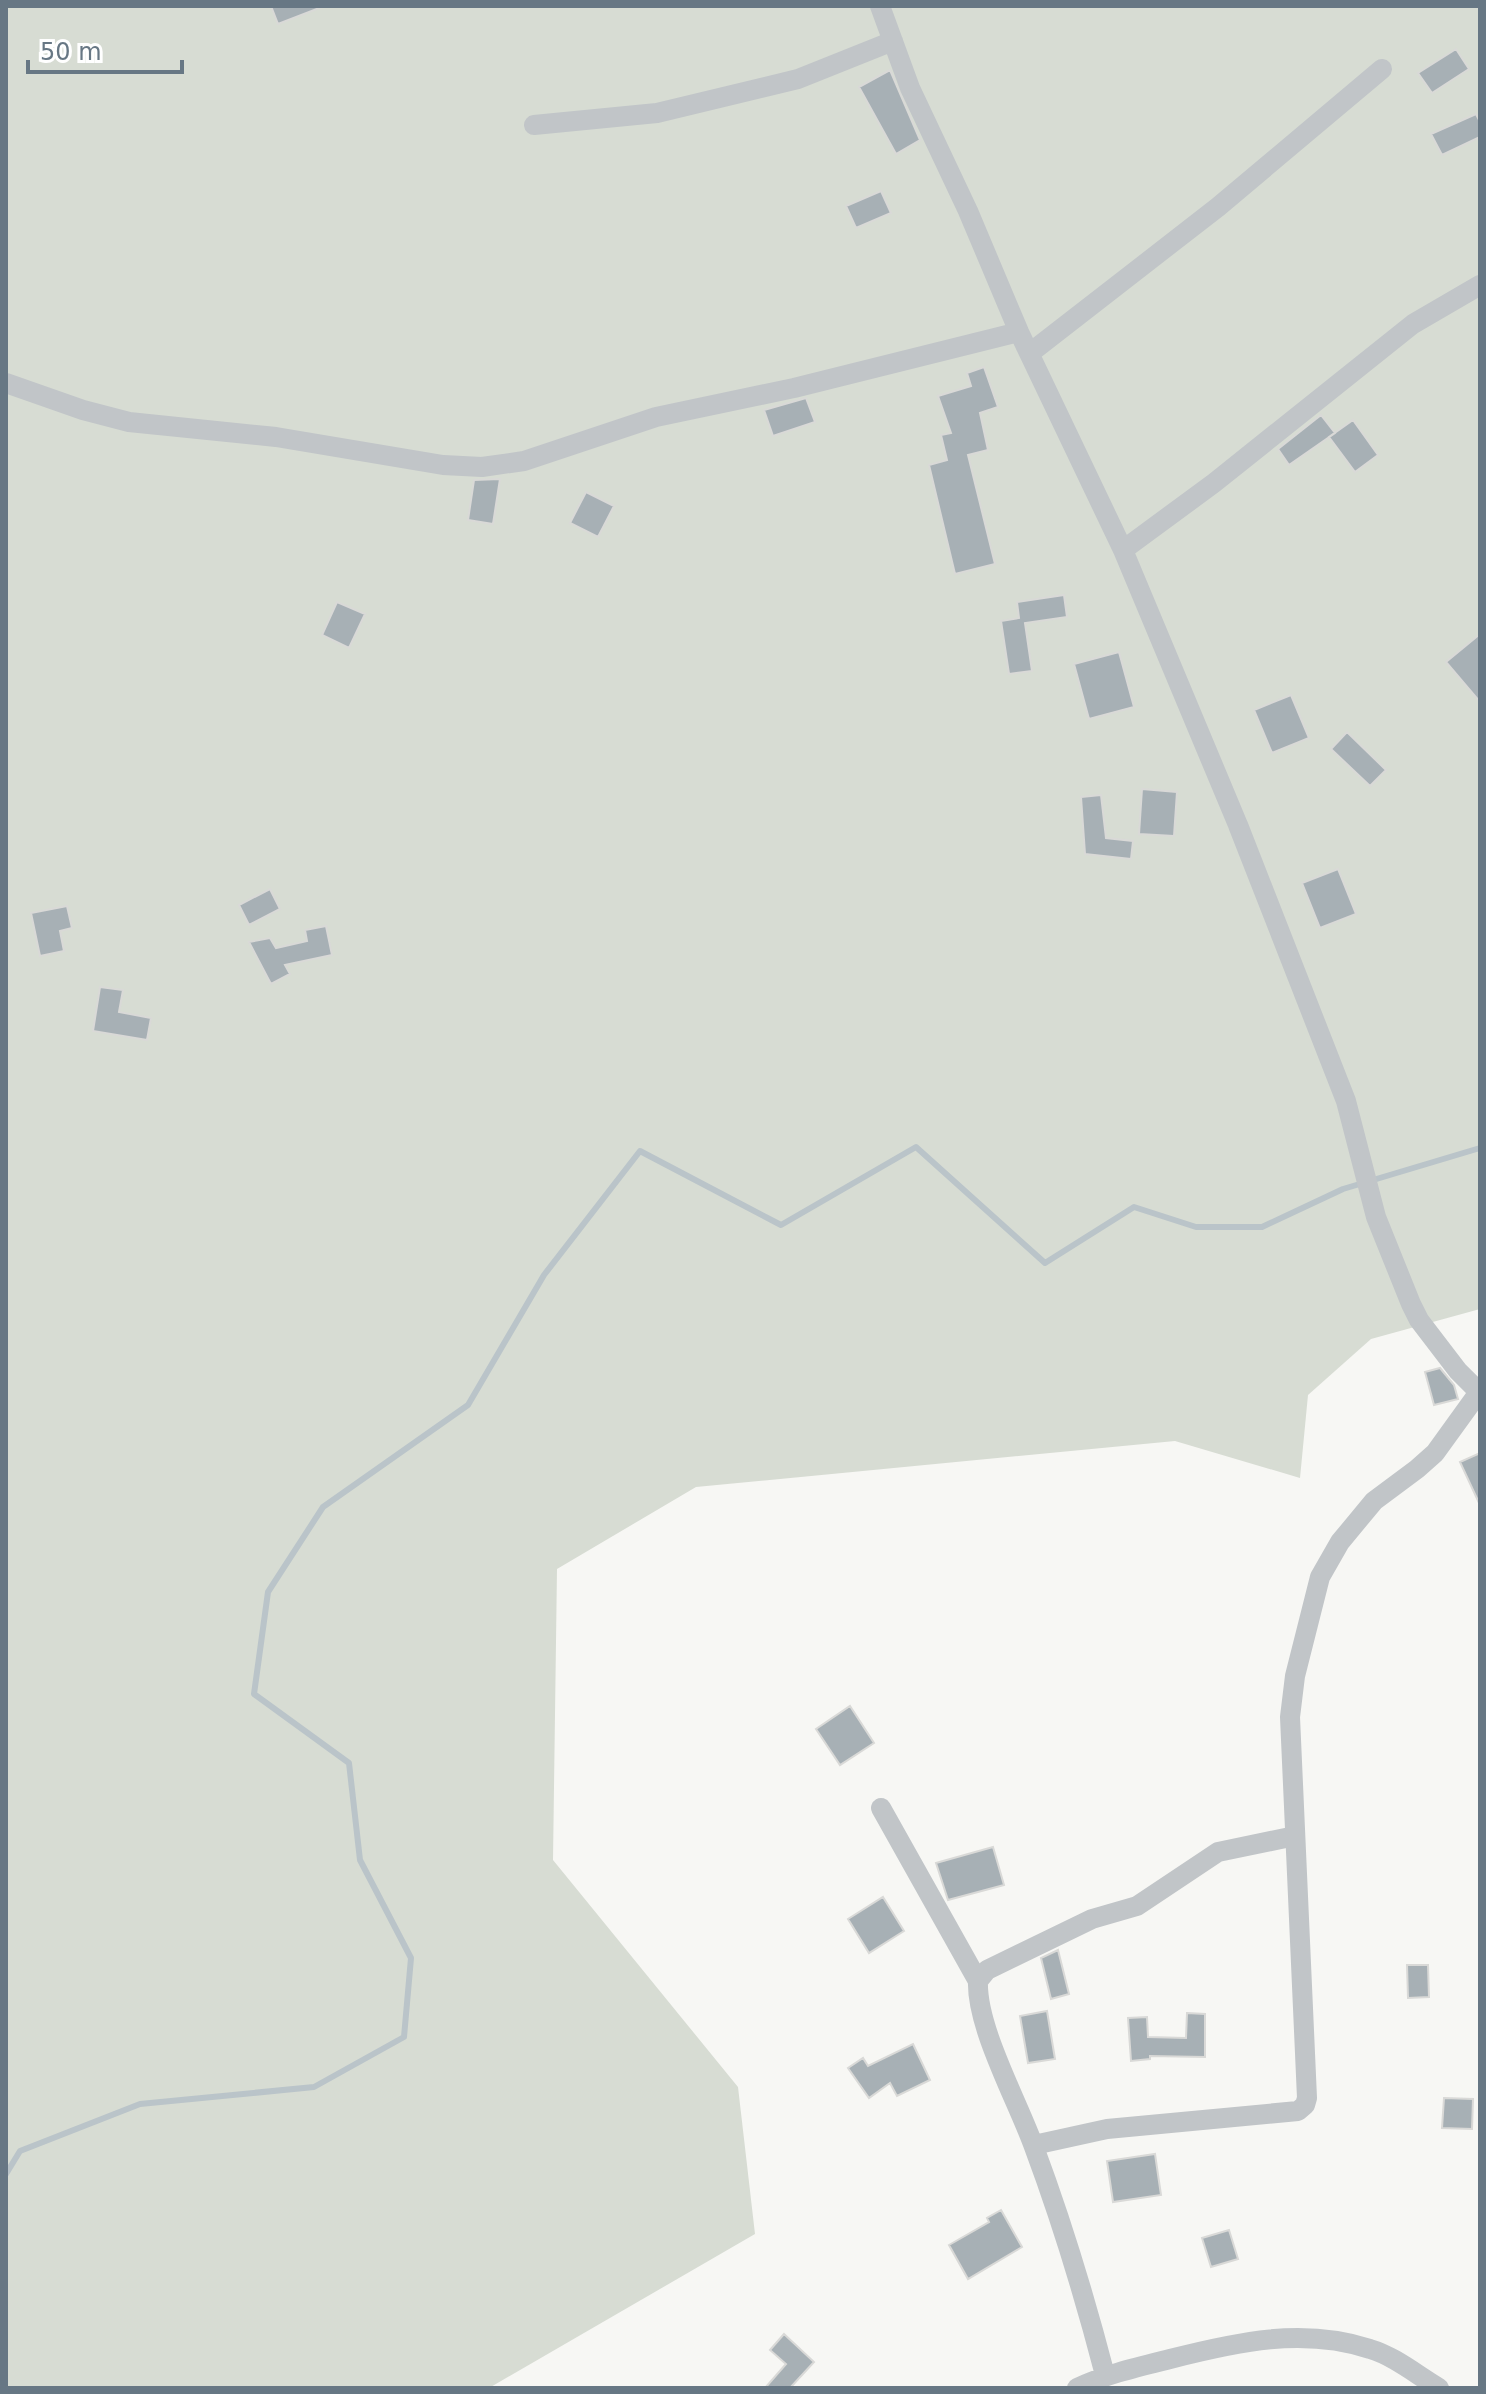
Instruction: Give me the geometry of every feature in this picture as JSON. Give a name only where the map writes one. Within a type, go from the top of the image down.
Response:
[{"type":"street","points":[[880,6],[910,88],[968,211],[1019,332],[1123,550],[1301,982],[1346,1101],[1376,1217],[1411,1304],[1435,1340],[1480,1393],[1435,1453],[1374,1501],[1340,1542],[1320,1577],[1295,1676],[1290,1717],[1301,1925],[1305,2105],[1298,2111],[1107,2129],[1034,2145]]},
{"type":"street","points":[[534,125],[657,113],[798,79],[893,41]]},
{"type":"street","points":[[1030,353],[1159,255],[1382,69]]},
{"type":"street","points":[[1123,550],[1214,483],[1413,324],[1480,285]]},
{"type":"street","points":[[6,383],[83,410],[129,422],[276,437],[443,465],[482,467],[524,461],[656,417],[794,388],[1019,332]]},
{"type":"street","points":[[881,1808],[978,1981],[977,1998],[1002,2070],[1034,2145],[1088,2307],[1105,2375]]},
{"type":"street","points":[[978,1981],[987,1970],[1092,1919],[1137,1906],[1218,1852],[1295,1836]]},
{"type":"street","points":[[1077,2388],[1105,2375],[1233,2343],[1292,2336],[1336,2339],[1373,2350],[1439,2388]]},
{"type":"shaded area","points":[[6,6],[1480,6],[1480,1309],[1371,1339],[1308,1395],[1300,1478],[1175,1441],[696,1487],[557,1569],[553,1860],[738,2087],[755,2234],[489,2388],[6,2388]]},
{"type":"building","points":[[271,6],[322,6],[322,7],[278,24]]},
{"type":"building","points":[[1456,49],[1469,69],[1432,93],[1418,73]]},
{"type":"building","points":[[890,70],[920,140],[896,154],[859,87]]},
{"type":"building","points":[[1476,114],[1480,122],[1480,137],[1442,155],[1431,134]]},
{"type":"building","points":[[881,191],[891,213],[856,228],[846,206]]},
{"type":"building","points":[[984,367],[998,407],[980,413],[988,450],[968,455],[995,564],[955,574],[929,465],[947,460],[941,435],[951,433],[938,396],[971,386],[967,373]]},
{"type":"building","points":[[806,398],[815,422],[773,436],[764,410]]},
{"type":"building","points":[[1321,415],[1335,433],[1289,465],[1278,449]]},
{"type":"building","points":[[1353,420],[1378,455],[1355,472],[1329,437]]},
{"type":"building","points":[[500,479],[493,524],[468,520],[474,480]]},
{"type":"building","points":[[586,492],[614,506],[598,537],[570,523]]},
{"type":"building","points":[[1064,595],[1067,617],[1025,623],[1032,671],[1009,674],[1001,621],[1019,618],[1017,602]]},
{"type":"building","points":[[337,602],[365,614],[349,648],[322,635]]},
{"type":"building","points":[[1480,634],[1480,702],[1446,662]]},
{"type":"building","points":[[1119,652],[1134,707],[1089,719],[1074,664]]},
{"type":"building","points":[[1291,695],[1309,738],[1272,753],[1254,710]]},
{"type":"building","points":[[1347,732],[1386,770],[1370,786],[1331,749]]},
{"type":"building","points":[[1142,789],[1177,792],[1174,836],[1139,834]]},
{"type":"building","points":[[1101,795],[1106,838],[1133,841],[1131,859],[1085,854],[1081,797]]},
{"type":"building","points":[[1338,869],[1356,914],[1320,928],[1302,883]]},
{"type":"building","points":[[270,889],[280,909],[249,925],[239,905]]},
{"type":"building","points":[[67,906],[72,928],[60,931],[64,951],[40,956],[31,913]]},
{"type":"building","points":[[326,926],[332,955],[285,965],[290,974],[271,984],[249,942],[270,938],[276,948],[307,941],[305,930]]},
{"type":"building","points":[[100,987],[123,990],[119,1012],[151,1018],[147,1040],[93,1031]]},
{"type":"building","points":[[1440,1368],[1454,1385],[1458,1399],[1434,1405],[1425,1372]]},
{"type":"building","points":[[1480,1453],[1480,1505],[1460,1462]]},
{"type":"building","points":[[850,1706],[874,1743],[840,1765],[816,1729]]},
{"type":"building","points":[[993,1847],[1004,1885],[948,1900],[936,1863]]},
{"type":"building","points":[[883,1897],[904,1931],[869,1953],[848,1919]]},
{"type":"building","points":[[1058,1950],[1069,1994],[1051,1999],[1041,1958]]},
{"type":"building","points":[[1407,1965],[1428,1965],[1429,1997],[1408,1998]]},
{"type":"building","points":[[1047,2011],[1055,2059],[1028,2063],[1020,2016]]},
{"type":"building","points":[[1187,2013],[1205,2014],[1205,2057],[1150,2056],[1150,2059],[1131,2061],[1128,2018],[1147,2017],[1148,2037],[1186,2038]]},
{"type":"building","points":[[913,2044],[930,2080],[897,2096],[890,2083],[869,2098],[848,2068],[863,2058],[868,2066]]},
{"type":"building","points":[[1444,2098],[1473,2099],[1472,2129],[1442,2128]]},
{"type":"building","points":[[1155,2154],[1161,2195],[1113,2202],[1107,2161]]},
{"type":"building","points":[[1001,2210],[1022,2247],[968,2279],[949,2245],[989,2222],[987,2218]]},
{"type":"building","points":[[1229,2230],[1238,2259],[1211,2267],[1202,2238]]},
{"type":"building","points":[[784,2334],[814,2362],[790,2388],[765,2388],[786,2364],[770,2350]]},
{"type":"waterway","points":[[6,2174],[20,2151],[140,2104],[314,2087],[404,2037],[411,1958],[360,1860],[349,1763],[254,1694],[268,1592],[323,1507],[468,1405],[544,1275],[640,1151],[781,1225],[916,1147],[1045,1263],[1134,1207],[1196,1227],[1262,1227],[1343,1189],[1480,1148]]}]
